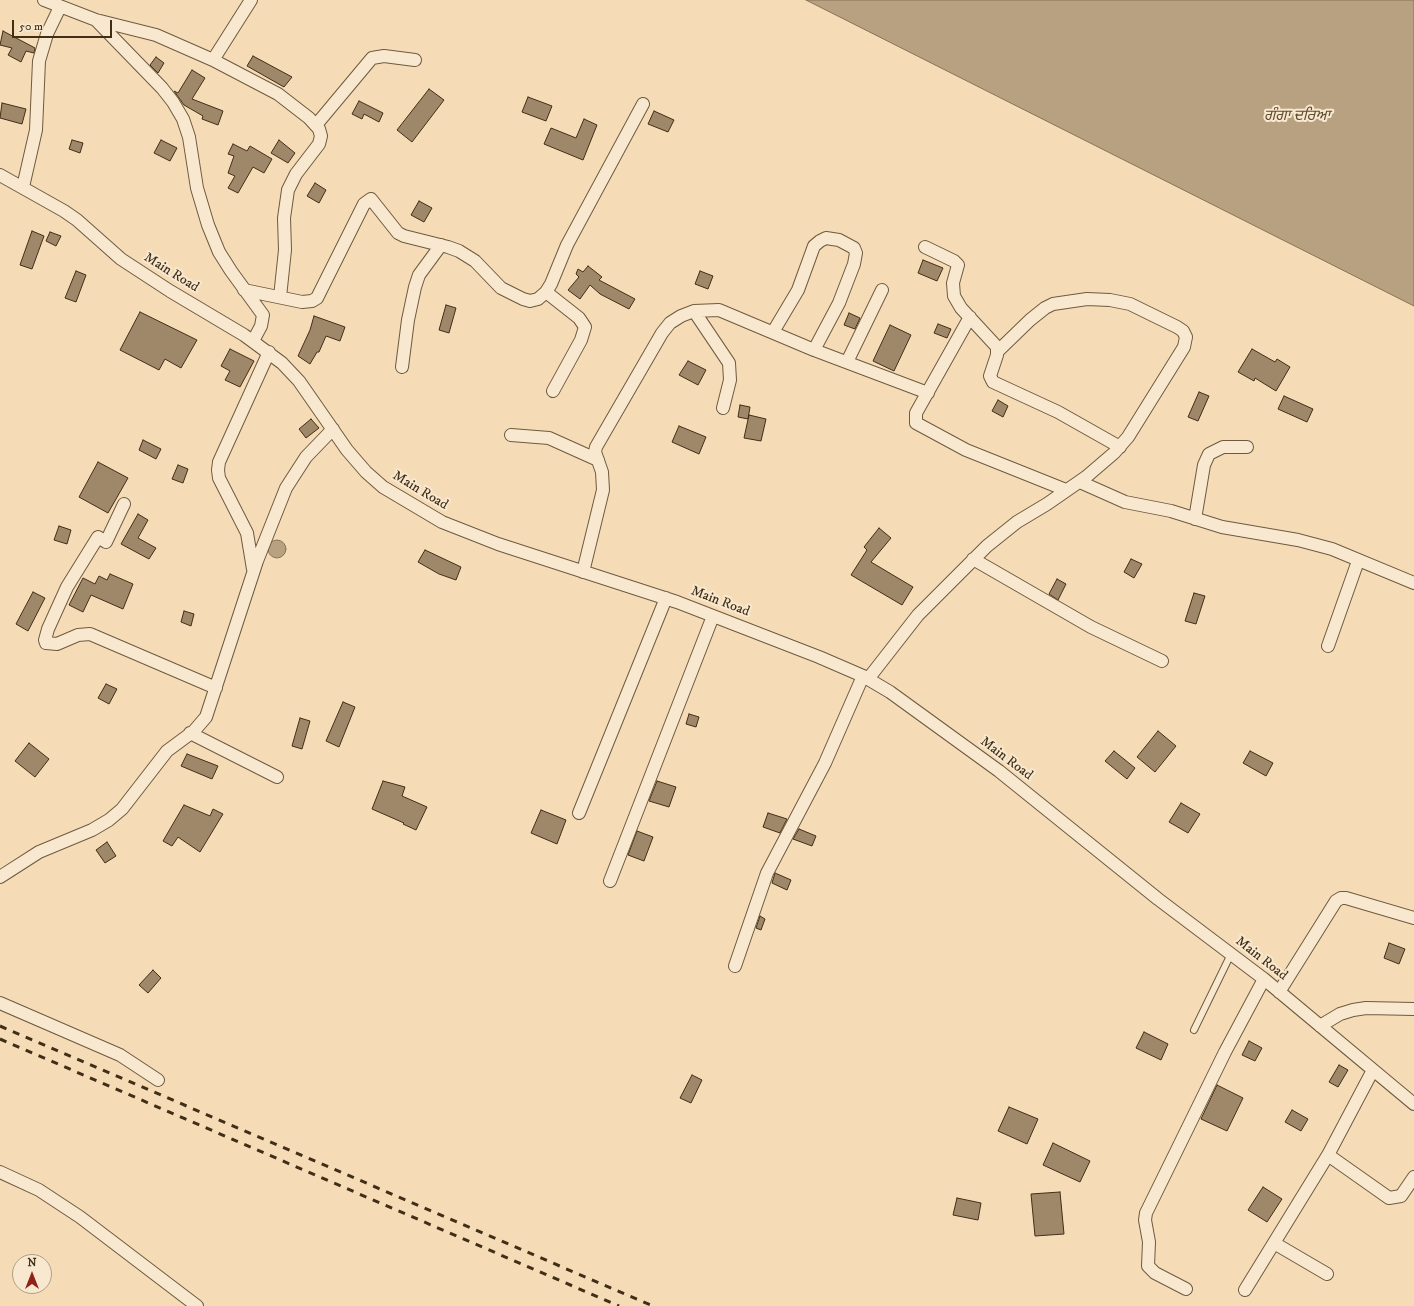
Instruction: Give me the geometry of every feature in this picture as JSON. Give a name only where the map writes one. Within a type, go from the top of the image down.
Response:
[{"type":"street","points":[[44,0],[60,4],[96,20],[156,35],[213,60],[278,94],[316,125],[321,132],[320,140],[296,174],[288,190],[285,202],[285,250],[280,297]]},
{"type":"street","points":[[213,60],[251,0]]},
{"type":"street","points":[[22,187],[36,130],[39,61],[47,34],[60,4]]},
{"type":"street","points":[[96,20],[173,102],[183,119],[190,137],[197,188],[208,225],[219,252],[262,315],[261,326],[254,341]]},
{"type":"street","points":[[316,125],[372,58],[384,56],[415,60]]},
{"type":"street","points":[[244,290],[302,302],[312,301],[317,298],[364,204],[368,200],[373,200],[398,233],[404,236],[441,245],[467,255],[500,288],[513,295],[533,301],[541,297],[546,292],[566,245],[643,104]]},
{"type":"street","name":"Main Road","points":[[0,175],[77,220],[122,259],[141,273],[254,341],[269,352],[300,382],[357,461],[383,487],[442,522],[498,544],[666,598],[819,657],[866,677],[890,692],[999,771],[1158,899],[1264,979],[1414,1104]]},
{"type":"street","points":[[773,332],[798,290],[814,246],[826,238],[839,240],[854,248],[856,253],[854,264],[839,303],[814,350]]},
{"type":"street","points":[[402,367],[408,320],[415,287],[420,274],[441,245]]},
{"type":"street","points":[[924,246],[956,263],[958,270],[953,283],[954,296],[970,317],[993,341],[998,352]]},
{"type":"street","points":[[847,362],[882,290]]},
{"type":"street","points":[[546,292],[579,318],[585,327],[581,340],[553,391]]},
{"type":"street","points":[[735,966],[767,873],[825,763],[866,677],[918,615],[1003,531],[1080,482],[1103,464],[1120,446],[1128,437],[1184,347],[1186,337],[1183,331],[1130,304],[1110,300],[1087,299],[1053,304],[1045,308],[1030,320],[998,352],[990,376],[993,382],[1058,412],[1120,446]]},
{"type":"street","points":[[583,572],[603,490],[602,472],[595,452],[598,441],[662,333],[676,320],[694,311],[719,310],[814,350],[928,393]]},
{"type":"street","points":[[694,311],[729,363],[730,380],[723,408]]},
{"type":"street","points":[[970,317],[915,417],[918,425],[966,450],[1066,490]]},
{"type":"street","points":[[253,572],[247,533],[219,478],[218,470],[219,462],[269,352]]},
{"type":"street","points":[[0,877],[39,852],[92,830],[109,820],[122,809],[167,751],[190,733],[206,717],[253,572],[286,488],[306,457],[333,429]]},
{"type":"street","points":[[511,435],[549,438],[598,460]]},
{"type":"street","points":[[1195,519],[1204,466],[1210,454],[1223,447],[1247,447]]},
{"type":"street","points":[[1080,482],[1125,502],[1163,509],[1222,527],[1298,540],[1332,550],[1414,583]]},
{"type":"street","points":[[124,504],[106,542],[98,537],[67,587],[48,629],[45,640],[46,643],[57,644],[78,636],[90,634],[216,688]]},
{"type":"street","points":[[973,559],[1091,627],[1162,661]]},
{"type":"street","points":[[1328,646],[1358,560]]},
{"type":"street","points":[[579,813],[666,598]]},
{"type":"street","points":[[610,881],[713,616]]},
{"type":"street","points":[[190,733],[277,777]]},
{"type":"street","points":[[1279,992],[1336,901],[1341,898],[1346,898],[1414,918]]},
{"type":"street","points":[[1186,1289],[1154,1273],[1148,1266],[1149,1242],[1146,1213],[1225,1052],[1264,979]]},
{"type":"street","points":[[0,1003],[120,1055],[158,1080]]},
{"type":"street","points":[[1320,1026],[1340,1014],[1353,1010],[1366,1008],[1414,1009]]},
{"type":"street","points":[[1245,1290],[1328,1155],[1373,1070]]},
{"type":"street","points":[[1328,1155],[1389,1198],[1401,1196],[1414,1177]]},
{"type":"street","points":[[0,1172],[39,1190],[80,1217],[197,1306]]},
{"type":"street","points":[[1274,1243],[1327,1274]]},
{"type":"lane","points":[[1194,1030],[1231,954]]},
{"type":"water","name":"ਗੰਗਾ ਦਰਿਆ","points":[[806,0],[1414,0],[1414,306]]},
{"type":"water","points":[[277,540],[283,543],[286,549],[283,555],[277,558],[271,555],[268,549],[271,543]]},
{"type":"building","points":[[3,31],[35,48],[34,53],[26,51],[21,62],[8,55],[12,48],[0,45]]},
{"type":"building","points":[[253,56],[292,77],[284,87],[247,66]]},
{"type":"building","points":[[156,57],[164,63],[158,73],[150,65]]},
{"type":"building","points":[[192,70],[205,78],[192,99],[223,111],[218,125],[202,119],[203,116],[184,105],[174,91],[178,93]]},
{"type":"building","points":[[429,89],[444,100],[412,142],[397,130]]},
{"type":"building","points":[[528,97],[552,106],[546,121],[522,112]]},
{"type":"building","points":[[359,101],[383,113],[379,122],[364,114],[362,119],[352,114]]},
{"type":"building","points":[[2,103],[26,109],[22,124],[0,118]]},
{"type":"building","points":[[654,111],[674,120],[668,132],[648,124]]},
{"type":"building","points":[[584,119],[597,125],[583,160],[544,144],[551,128],[576,138]]},
{"type":"building","points":[[72,140],[83,143],[80,153],[69,149]]},
{"type":"building","points":[[161,140],[177,148],[170,161],[154,153]]},
{"type":"building","points":[[279,140],[295,153],[288,163],[271,153]]},
{"type":"building","points":[[233,144],[247,151],[250,146],[272,159],[264,173],[253,167],[238,193],[228,188],[235,176],[228,173],[234,156],[228,154]]},
{"type":"building","points":[[315,183],[326,190],[319,203],[307,196]]},
{"type":"building","points":[[419,201],[432,208],[424,222],[411,215]]},
{"type":"building","points":[[32,231],[44,236],[32,269],[20,265]]},
{"type":"building","points":[[50,232],[61,236],[56,246],[46,241]]},
{"type":"building","points":[[923,260],[943,268],[937,281],[918,273]]},
{"type":"building","points":[[588,266],[602,277],[599,280],[635,299],[629,309],[600,294],[590,285],[580,299],[568,290],[579,277],[576,274],[578,269],[583,272]]},
{"type":"building","points":[[76,271],[86,275],[76,302],[65,298]]},
{"type":"building","points":[[700,271],[713,276],[708,289],[695,284]]},
{"type":"building","points":[[446,305],[456,308],[449,333],[439,330]]},
{"type":"building","points":[[140,312],[197,340],[181,368],[165,359],[159,370],[120,350]]},
{"type":"building","points":[[849,313],[860,318],[855,329],[844,325]]},
{"type":"building","points":[[314,316],[345,327],[340,341],[326,336],[319,352],[317,352],[310,364],[298,356],[310,330]]},
{"type":"building","points":[[938,324],[951,329],[947,338],[934,333]]},
{"type":"building","points":[[890,325],[911,335],[894,371],[873,361]]},
{"type":"building","points":[[230,349],[254,361],[240,387],[225,380],[230,371],[221,366]]},
{"type":"building","points":[[1252,349],[1275,362],[1277,359],[1290,367],[1276,391],[1255,378],[1254,381],[1238,372]]},
{"type":"building","points":[[688,361],[706,370],[698,385],[679,375]]},
{"type":"building","points":[[1199,392],[1209,396],[1198,421],[1188,417]]},
{"type":"building","points":[[1284,396],[1313,409],[1307,422],[1278,409]]},
{"type":"building","points":[[998,400],[1008,406],[1003,417],[992,411]]},
{"type":"building","points":[[740,405],[750,407],[748,419],[738,417]]},
{"type":"building","points":[[749,415],[766,419],[761,441],[744,438]]},
{"type":"building","points":[[311,419],[319,428],[306,438],[299,429]]},
{"type":"building","points":[[679,426],[706,437],[699,454],[672,442]]},
{"type":"building","points":[[143,440],[161,449],[156,459],[139,450]]},
{"type":"building","points":[[98,462],[128,478],[108,513],[79,497]]},
{"type":"building","points":[[178,465],[188,469],[183,483],[172,479]]},
{"type":"building","points":[[138,514],[148,520],[138,538],[156,548],[149,559],[121,544]]},
{"type":"building","points":[[59,526],[71,530],[67,544],[54,540]]},
{"type":"building","points":[[879,528],[891,538],[871,562],[913,587],[902,605],[851,575],[867,550],[864,547]]},
{"type":"building","points":[[425,550],[461,567],[456,580],[439,574],[418,562]]},
{"type":"building","points":[[1131,559],[1142,564],[1134,578],[1124,572]]},
{"type":"building","points":[[110,574],[133,584],[123,609],[91,595],[83,612],[69,605],[83,578],[95,584],[99,576],[107,580]]},
{"type":"building","points":[[1057,579],[1066,584],[1058,600],[1049,594]]},
{"type":"building","points":[[33,592],[45,598],[28,631],[16,624]]},
{"type":"building","points":[[1194,593],[1205,596],[1196,624],[1185,621]]},
{"type":"building","points":[[184,611],[194,614],[191,626],[181,622]]},
{"type":"building","points":[[106,684],[117,689],[109,704],[98,698]]},
{"type":"building","points":[[343,702],[355,707],[339,747],[326,741]]},
{"type":"building","points":[[689,714],[699,717],[696,727],[686,724]]},
{"type":"building","points":[[300,718],[310,721],[302,749],[292,746]]},
{"type":"building","points":[[1158,731],[1176,746],[1155,772],[1137,757]]},
{"type":"building","points":[[29,743],[49,759],[35,777],[15,761]]},
{"type":"building","points":[[1114,751],[1135,768],[1127,779],[1105,761]]},
{"type":"building","points":[[1250,751],[1273,763],[1266,776],[1243,763]]},
{"type":"building","points":[[187,754],[218,766],[212,779],[181,766]]},
{"type":"building","points":[[383,781],[405,787],[402,796],[427,807],[416,830],[372,809]]},
{"type":"building","points":[[657,781],[676,787],[669,807],[649,801]]},
{"type":"building","points":[[1181,803],[1200,814],[1188,833],[1169,822]]},
{"type":"building","points":[[184,805],[210,816],[213,809],[223,814],[200,852],[178,837],[172,846],[163,841]]},
{"type":"building","points":[[541,810],[566,820],[557,844],[531,833]]},
{"type":"building","points":[[768,813],[787,819],[780,833],[763,827]]},
{"type":"building","points":[[799,829],[816,836],[812,846],[793,839]]},
{"type":"building","points":[[637,831],[653,837],[644,861],[628,855]]},
{"type":"building","points":[[107,842],[116,856],[105,863],[96,850]]},
{"type":"building","points":[[775,873],[791,880],[787,890],[772,883]]},
{"type":"building","points":[[760,916],[765,919],[761,930],[756,928]]},
{"type":"building","points":[[1389,943],[1405,949],[1399,964],[1384,958]]},
{"type":"building","points":[[153,970],[161,978],[148,993],[139,985]]},
{"type":"building","points":[[1144,1032],[1168,1044],[1161,1060],[1136,1048]]},
{"type":"building","points":[[1249,1041],[1262,1048],[1255,1061],[1242,1055]]},
{"type":"building","points":[[1339,1065],[1348,1070],[1338,1087],[1329,1082]]},
{"type":"building","points":[[692,1075],[702,1080],[691,1103],[680,1098]]},
{"type":"building","points":[[1217,1085],[1243,1098],[1227,1131],[1201,1119]]},
{"type":"building","points":[[1009,1107],[1038,1119],[1027,1144],[998,1131]]},
{"type":"building","points":[[1292,1110],[1308,1119],[1301,1131],[1285,1122]]},
{"type":"building","points":[[1053,1143],[1090,1161],[1080,1182],[1043,1165]]},
{"type":"building","points":[[1263,1187],[1282,1199],[1267,1222],[1248,1210]]},
{"type":"building","points":[[1060,1192],[1064,1234],[1035,1236],[1031,1194]]},
{"type":"building","points":[[957,1198],[981,1203],[978,1220],[953,1215]]},
{"type":"railway","points":[[0,1026],[653,1306]]},
{"type":"railway","points":[[0,1039],[619,1306]]}]
